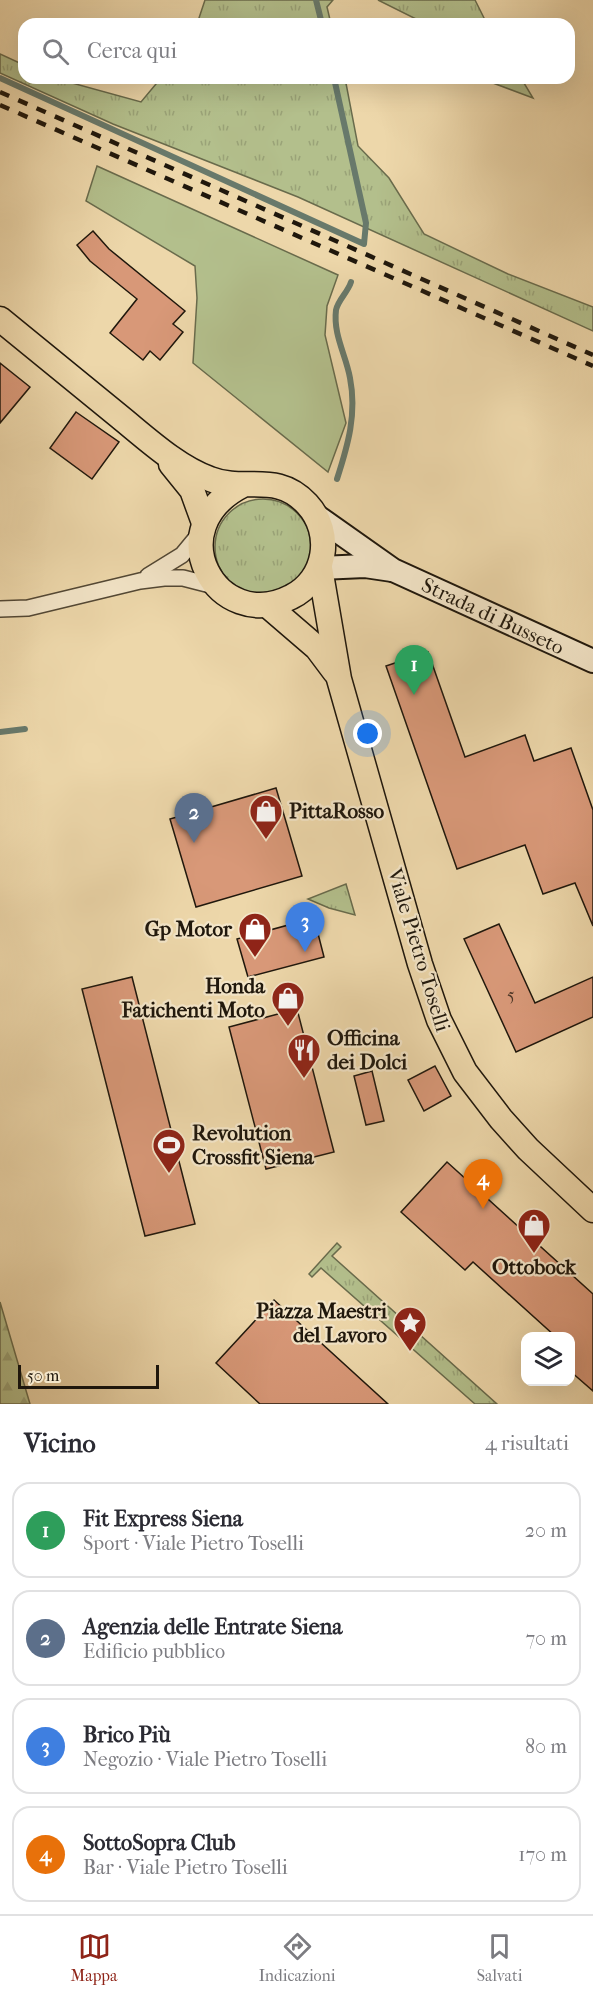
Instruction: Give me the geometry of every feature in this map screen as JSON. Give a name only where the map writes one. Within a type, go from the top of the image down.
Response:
[{"type":"main road","points":[[0,319],[154,444],[202,476],[223,483],[243,485],[260,482],[278,485],[294,493],[315,515]]},
{"type":"main road","points":[[154,444],[192,490],[202,527],[200,548],[204,564],[218,587],[237,600],[267,605],[281,602],[300,592],[312,581],[320,568]]},
{"type":"main road","points":[[202,527],[219,500],[243,485]]},
{"type":"main road","name":"Viale Pietro Toselli","points":[[315,515],[322,537],[320,568],[339,679],[422,973],[448,1041],[471,1081],[501,1119],[536,1157],[593,1210]]},
{"type":"main road","name":"Viale Pietro Toselli","points":[[267,605],[317,648],[339,679]]},
{"type":"street","name":"Strada di Busseto","points":[[315,515],[393,570],[593,661]]},
{"type":"street","points":[[140,581],[175,560],[202,527]]},
{"type":"street","name":"Strada di Busseto","points":[[320,568],[365,566],[393,570]]},
{"type":"street","points":[[0,609],[28,608],[140,581],[183,578],[218,587]]},
{"type":"green space","points":[[205,0],[333,0],[327,7],[330,18],[199,18]]},
{"type":"green space","points":[[378,0],[475,0],[484,18],[414,18]]},
{"type":"green space","points":[[0,54],[18,62],[18,81],[0,73]]},
{"type":"green space","points":[[24,84],[76,84],[141,102],[156,84],[346,84],[358,146],[389,178],[424,234],[508,274],[593,307],[593,331],[298,197],[113,124]]},
{"type":"green space","points":[[496,84],[525,84],[533,98]]},
{"type":"green space","points":[[97,166],[338,275],[327,306],[325,335],[346,423],[328,472],[193,363],[197,298],[195,266],[86,201]]},
{"type":"green space","points":[[263,499],[281,503],[297,513],[307,529],[311,547],[307,565],[297,581],[281,591],[263,595],[245,591],[229,581],[219,565],[215,547],[219,529],[229,513],[245,503]]},
{"type":"green space","points":[[346,884],[355,915],[308,899]]},
{"type":"green space","points":[[337,1243],[341,1247],[332,1256],[497,1404],[475,1404],[321,1268],[312,1277],[309,1274]]},
{"type":"green space","points":[[0,1302],[30,1404],[0,1404]]},
{"type":"building","points":[[93,231],[109,249],[185,311],[173,324],[183,332],[160,360],[150,351],[143,360],[110,333],[137,299],[90,261],[77,245]]},
{"type":"building","points":[[0,363],[30,387],[0,423]]},
{"type":"building","points":[[76,412],[119,442],[92,479],[50,448]]},
{"type":"building","points":[[428,652],[465,757],[525,735],[534,761],[571,748],[593,810],[593,926],[575,883],[543,894],[525,845],[457,869],[386,666]]},
{"type":"building","points":[[276,788],[302,876],[196,907],[170,819]]},
{"type":"building","points":[[314,918],[324,957],[248,977],[237,939]]},
{"type":"building","points":[[499,924],[535,1003],[593,977],[593,1017],[516,1052],[464,939]]},
{"type":"building","points":[[132,977],[195,1224],[145,1236],[82,989]]},
{"type":"building","points":[[297,1009],[334,1152],[266,1169],[229,1027]]},
{"type":"building","points":[[435,1066],[451,1096],[424,1111],[408,1080]]},
{"type":"building","points":[[372,1071],[384,1121],[366,1125],[354,1076]]},
{"type":"building","points":[[447,1162],[593,1294],[593,1391],[575,1375],[575,1332],[551,1332],[473,1262],[465,1270],[401,1212]]},
{"type":"building","points":[[274,1300],[388,1404],[260,1404],[216,1363]]},
{"type":"waterway","points":[[316,0],[320,18]]},
{"type":"waterway","points":[[0,78],[364,244],[366,223],[335,84]]},
{"type":"waterway","points":[[337,479],[348,442],[352,417],[352,391],[336,328],[336,310],[351,282]]},
{"type":"waterway","points":[[0,732],[25,729]]},
{"type":"railway","points":[[0,92],[593,355]]},
{"type":"railway","points":[[0,105],[593,366]]},
{"type":"place","name":"Fit Express Siena","points":[[414,695]]},
{"type":"place","name":"PittaRosso","points":[[266,840]]},
{"type":"place","name":"Agenzia delle Entrate Siena","points":[[194,843]]},
{"type":"place","name":"Brico Più","points":[[305,952]]},
{"type":"place","name":"Gp Motor","points":[[255,958]]},
{"type":"place","name":"Honda Fatichenti Moto","points":[[288,1027]]},
{"type":"place","name":"Officina dei Dolci","points":[[304,1079]]},
{"type":"place","name":"Revolution Crossfit Siena","points":[[169,1174]]},
{"type":"place","name":"SottoSopra Club","points":[[483,1209]]},
{"type":"place","name":"Ottobock","points":[[534,1254]]},
{"type":"place","name":"Piazza Maestri del Lavoro","points":[[410,1352]]}]
